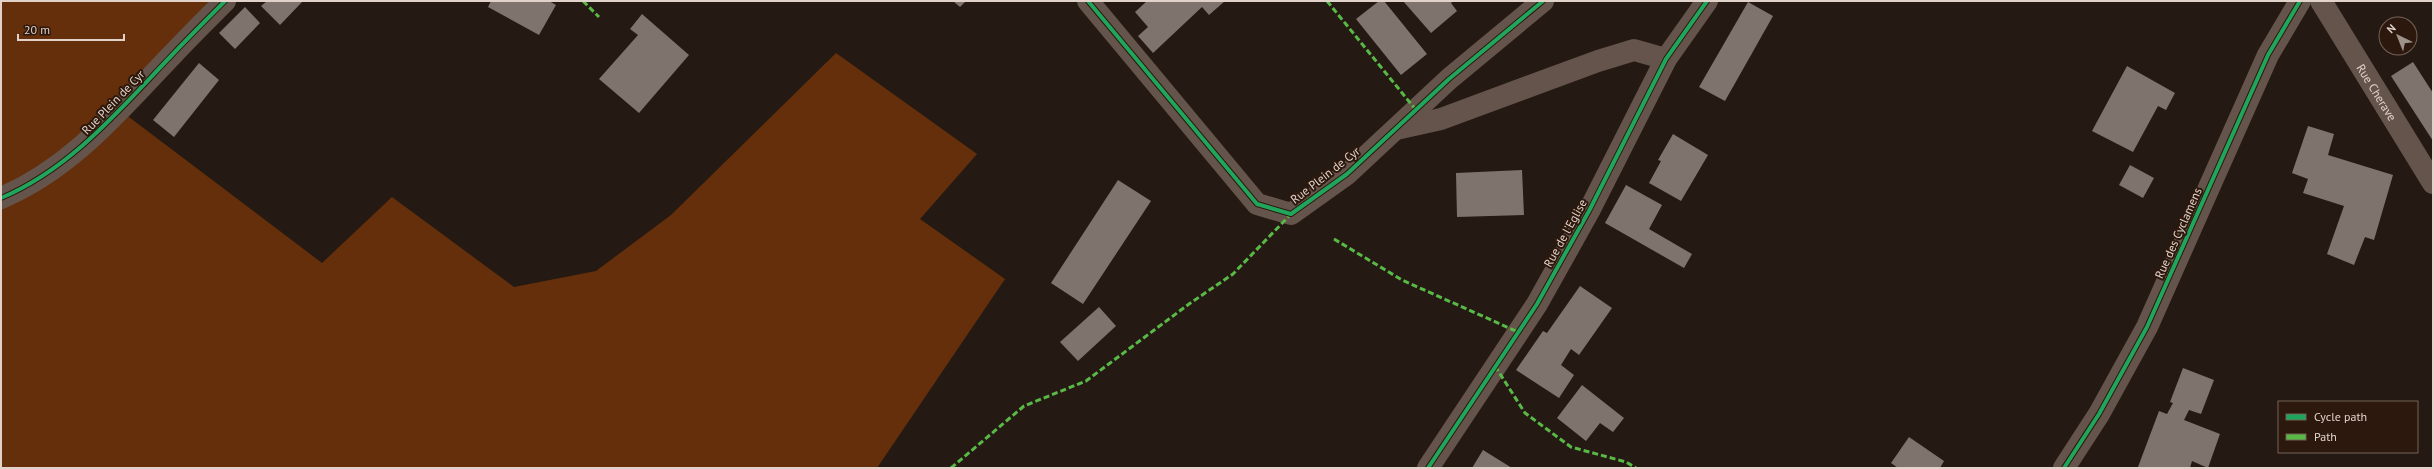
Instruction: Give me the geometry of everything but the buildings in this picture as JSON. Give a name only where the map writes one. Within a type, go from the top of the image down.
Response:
[{"type":"street","name":"Rue Plein de Cyr","points":[[1,198],[22,189],[84,146],[121,111],[225,1]]},
{"type":"street","name":"Rue Plein de Cyr","points":[[1088,1],[1257,204],[1291,214],[1347,174],[1449,79],[1543,1]]},
{"type":"street","name":"Rue de l'Eglise","points":[[1428,468],[1537,304],[1589,211],[1666,59],[1707,1]]},
{"type":"street","name":"Rue des Cyclamens","points":[[2064,468],[2099,414],[2147,327],[2268,55],[2300,1]]},
{"type":"street","name":"Rue Cherave","points":[[2321,1],[2433,183]]},
{"type":"street","points":[[1395,129],[1441,119],[1598,61],[1634,50],[1666,59]]},
{"type":"shaded area","points":[[1,1],[225,1],[121,111],[322,263],[392,197],[514,287],[596,271],[671,215],[836,53],[977,154],[920,219],[1005,279],[877,468],[1,468]]},
{"type":"marked path","points":[[583,1],[599,17]]},
{"type":"marked path","points":[[1327,1],[1416,110]]},
{"type":"marked path","points":[[951,468],[1024,406],[1086,381],[1189,304],[1233,274],[1291,214]]},
{"type":"marked path","points":[[1334,239],[1402,280],[1518,332]]},
{"type":"marked path","points":[[1495,366],[1525,413],[1571,447],[1626,462],[1636,468]]},
{"type":"cycle path","points":[[1,198],[50,171],[94,136],[225,1]]},
{"type":"cycle path","points":[[1088,1],[1257,204],[1291,214],[1347,174],[1449,79],[1543,1]]},
{"type":"cycle path","points":[[1428,468],[1537,304],[1589,211],[1666,59],[1707,1]]},
{"type":"cycle path","points":[[2064,468],[2099,414],[2147,327],[2268,55],[2300,1]]}]
